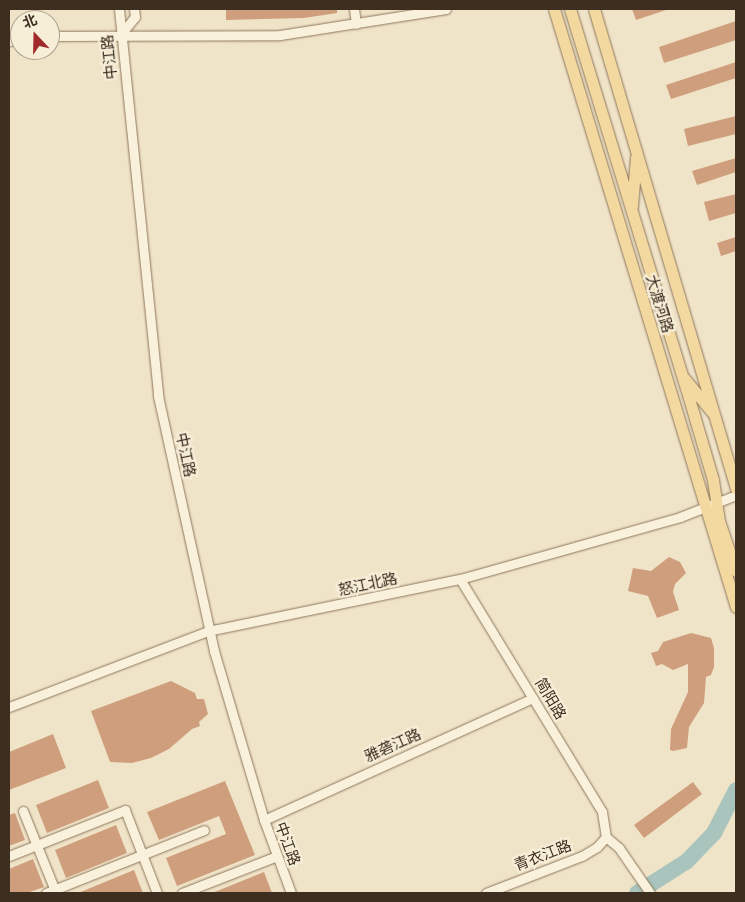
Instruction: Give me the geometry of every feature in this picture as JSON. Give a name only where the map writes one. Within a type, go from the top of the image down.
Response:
[{"type":"main road","name":"大渡河路","points":[[554,9],[711,507],[736,607]]},
{"type":"main road","name":"大渡河路","points":[[570,9],[712,480],[711,507],[736,571]]},
{"type":"main road","name":"大渡河路","points":[[594,9],[736,488]]},
{"type":"main road","points":[[631,212],[636,150]]},
{"type":"main road","points":[[681,374],[715,415]]},
{"type":"street","name":"中江路","points":[[119,9],[158,396],[208,631],[264,820],[290,893]]},
{"type":"street","points":[[121,34],[134,17],[134,9]]},
{"type":"street","points":[[354,9],[356,24]]},
{"type":"street","points":[[60,36],[121,34],[280,35],[446,9]]},
{"type":"street","name":"怒江北路","points":[[9,707],[208,631],[460,579],[711,507],[736,495]]},
{"type":"street","name":"简阳路","points":[[460,579],[602,812],[606,837]]},
{"type":"street","name":"雅砻江路","points":[[264,820],[533,698]]},
{"type":"street","points":[[9,856],[125,810],[157,893]]},
{"type":"street","points":[[23,811],[56,891]]},
{"type":"street","points":[[46,893],[56,891],[204,830]]},
{"type":"street","points":[[606,837],[634,868],[650,893]]},
{"type":"street","name":"青衣江路","points":[[486,893],[582,856],[597,847],[606,837]]},
{"type":"street","points":[[182,893],[277,856]]},
{"type":"building","points":[[226,9],[337,9],[337,13],[304,18],[226,20]]},
{"type":"building","points":[[632,9],[665,9],[666,10],[636,20]]},
{"type":"building","points":[[736,21],[736,40],[664,63],[659,47]]},
{"type":"building","points":[[736,62],[736,78],[671,99],[666,85]]},
{"type":"building","points":[[736,116],[736,134],[688,146],[684,129]]},
{"type":"building","points":[[736,158],[736,172],[697,185],[692,171]]},
{"type":"building","points":[[736,194],[736,213],[709,221],[704,202]]},
{"type":"building","points":[[736,237],[736,251],[721,256],[717,243]]},
{"type":"building","points":[[669,557],[680,562],[686,573],[675,584],[673,592],[679,610],[657,618],[648,596],[628,591],[633,568],[651,571]]},
{"type":"building","points":[[691,633],[711,638],[714,648],[714,667],[711,675],[706,677],[704,703],[689,727],[687,748],[673,751],[670,750],[671,729],[688,692],[688,664],[673,670],[662,664],[656,666],[651,653],[658,651],[663,642]]},
{"type":"building","points":[[171,681],[195,693],[197,699],[204,699],[208,714],[199,722],[200,726],[192,729],[169,749],[151,758],[132,763],[110,762],[91,711]]},
{"type":"building","points":[[53,734],[66,768],[9,790],[9,752]]},
{"type":"building","points":[[98,780],[109,808],[47,833],[36,805]]},
{"type":"building","points":[[225,781],[255,855],[177,886],[166,858],[226,834],[219,816],[159,840],[147,812]]},
{"type":"building","points":[[693,782],[702,794],[644,838],[634,825]]},
{"type":"building","points":[[15,813],[25,840],[9,846],[9,815]]},
{"type":"building","points":[[116,825],[127,853],[66,878],[55,850]]},
{"type":"building","points":[[33,859],[44,887],[27,893],[9,893],[9,869]]},
{"type":"building","points":[[134,870],[143,893],[78,893]]},
{"type":"building","points":[[264,872],[272,893],[212,893]]},
{"type":"waterway","points":[[637,893],[687,861],[714,833],[736,790]]}]
